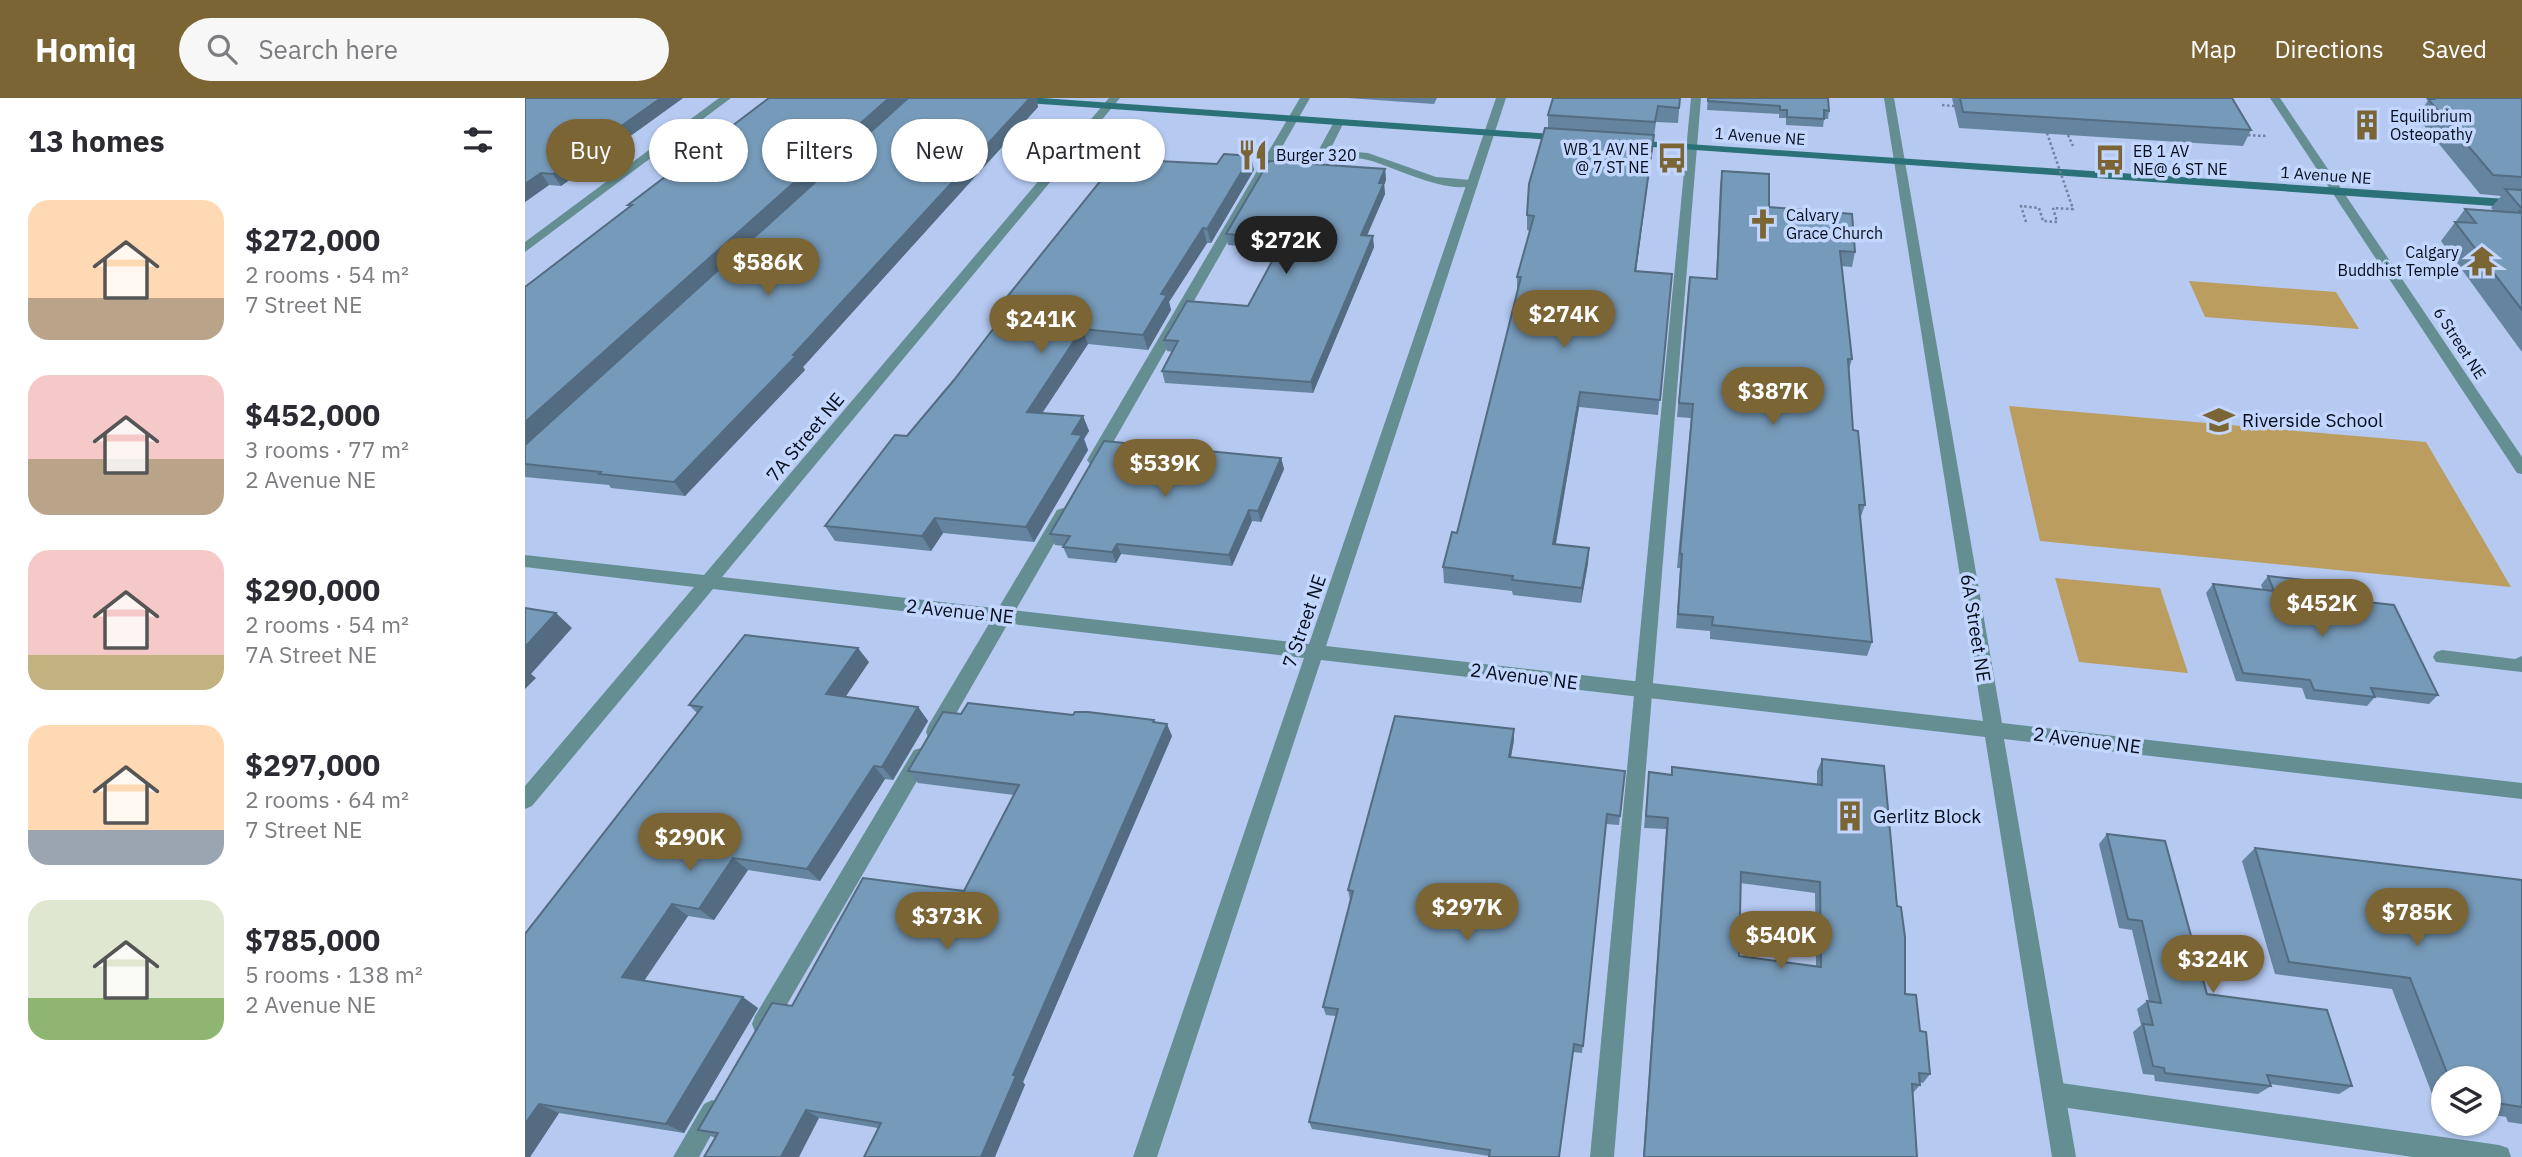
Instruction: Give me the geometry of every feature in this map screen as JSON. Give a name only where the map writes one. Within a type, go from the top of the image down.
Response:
[{"type":"street","points":[[525,248],[726,98]]},
{"type":"street","points":[[997,98],[1111,102],[1292,119],[1581,139]]},
{"type":"street","points":[[1086,475],[1305,98]]},
{"type":"street","name":"7 Street NE","points":[[1145,1157],[1317,652],[1501,98]]},
{"type":"street","points":[[1602,1157],[1696,98]]},
{"type":"street","name":"6A Street NE","points":[[1889,98],[2064,1157]]},
{"type":"street","name":"6 Street NE","points":[[2275,98],[2522,469]]},
{"type":"street","name":"7A Street NE","points":[[525,800],[1111,102]]},
{"type":"street","points":[[1339,122],[1323,153],[1368,156],[1434,180],[1471,183]]},
{"type":"street","name":"1 Avenue NE","points":[[1614,142],[2522,204]]},
{"type":"street","points":[[756,1037],[1072,499]]},
{"type":"street","name":"2 Avenue NE","points":[[525,561],[2522,791]]},
{"type":"street","points":[[2442,657],[2518,666],[2522,663]]},
{"type":"street","points":[[2054,1094],[2499,1157]]},
{"type":"street","points":[[685,1157],[720,1097]]},
{"type":"path","points":[[1942,105],[1954,106]]},
{"type":"path","points":[[2240,128],[2241,134],[2268,136]]},
{"type":"path","points":[[2026,222],[2021,206],[2039,208],[2043,221],[2057,222],[2053,208],[2073,209],[2047,133]]},
{"type":"path","points":[[2068,135],[2071,142]]},
{"type":"shaded area","points":[[2189,281],[2336,292],[2359,329],[2205,317]]},
{"type":"shaded area","points":[[2009,406],[2426,442],[2511,587],[2040,541]]},
{"type":"shaded area","points":[[2055,578],[2160,588],[2188,673],[2079,662]]},
{"type":"building","points":[[525,98],[661,98],[631,119],[546,119],[546,173],[541,173],[525,184]]},
{"type":"building","points":[[769,98],[889,98],[865,119],[762,119],[762,182],[795,182],[525,422],[525,287],[658,182],[748,182],[748,119],[741,119]]},
{"type":"building","points":[[908,98],[1030,98],[1011,119],[1002,119],[1002,128],[988,144],[988,119],[891,119],[891,182],[953,182],[793,355],[796,356],[674,482],[525,464],[525,445],[815,182],[877,182],[877,126]]},
{"type":"building","points":[[1553,98],[1680,98],[1679,108],[1658,106],[1655,122],[1548,115]]},
{"type":"building","points":[[1708,98],[1828,98],[1829,111],[1824,110],[1824,119],[1787,117],[1787,110],[1780,110],[1780,106],[1708,101]]},
{"type":"building","points":[[1960,98],[2232,98],[2251,130],[1963,112]]},
{"type":"building","points":[[2522,98],[2522,177],[2493,175],[2428,99]]},
{"type":"building","points":[[1545,128],[1654,135],[1635,271],[1672,274],[1660,400],[1580,392],[1553,544],[1589,548],[1582,588],[1512,580],[1513,576],[1443,567],[1452,532],[1457,533],[1521,277],[1517,277],[1534,216],[1527,215],[1529,184]]},
{"type":"building","points":[[1224,154],[1251,156],[1207,229],[1203,228],[1161,294],[1167,295],[1143,335],[1082,329],[1027,412],[1083,416],[1072,434],[1082,435],[1026,527],[935,518],[922,536],[825,526],[895,435],[907,436],[954,380],[1013,303],[1003,302],[1100,182],[1165,182],[1165,161],[1217,164]]},
{"type":"building","points":[[1269,161],[1385,169],[1379,183],[1384,183],[1361,235],[1373,236],[1311,382],[1162,371],[1178,341],[1164,340],[1187,301],[1248,306],[1284,239],[1226,234]]},
{"type":"building","points":[[1722,171],[1769,174],[1769,207],[1852,214],[1855,252],[1840,251],[1852,359],[1848,359],[1853,430],[1858,431],[1865,505],[1859,505],[1872,642],[1712,625],[1713,617],[1678,614],[1680,554],[1693,404],[1679,403],[1690,277],[1717,279]]},
{"type":"building","points":[[2505,189],[2522,190],[2522,209]]},
{"type":"building","points":[[2465,209],[2522,213],[2522,310],[2455,222],[2476,223]]},
{"type":"building","points":[[1104,441],[1281,458],[1258,511],[1249,510],[1229,555],[1117,544],[1112,552],[1063,547],[1070,536],[1050,534]]},
{"type":"building","points":[[2268,576],[2323,582],[2330,598],[2394,605],[2438,695],[2371,688],[2375,697],[2314,690],[2310,680],[2243,673],[2213,584],[2274,591]]},
{"type":"building","points":[[525,608],[556,613],[525,647]]},
{"type":"building","points":[[745,635],[858,648],[826,694],[918,707],[882,767],[874,766],[807,869],[733,858],[699,909],[672,904],[622,977],[743,997],[666,1124],[539,1104],[525,1124],[525,934],[702,707],[689,705]]},
{"type":"building","points":[[968,703],[1073,715],[1075,712],[1088,712],[1167,724],[1013,1075],[1016,1076],[981,1157],[864,1157],[881,1123],[806,1110],[781,1157],[704,1157],[718,1133],[698,1130],[772,1003],[792,1006],[863,878],[964,891],[1019,785],[908,771],[943,712],[961,714]]},
{"type":"building","points":[[1395,716],[1514,729],[1509,757],[1625,771],[1620,816],[1607,814],[1583,1046],[1574,1044],[1559,1157],[1489,1157],[1490,1150],[1309,1122],[1338,1009],[1323,1007],[1353,891],[1348,890]]},
{"type":"building","points":[[1822,759],[1884,766],[1897,906],[1901,907],[1905,937],[1905,994],[1916,995],[1920,1031],[1926,1032],[1930,1074],[1919,1073],[1920,1085],[1912,1084],[1917,1157],[1644,1157],[1668,818],[1646,816],[1649,772],[1672,775],[1672,767],[1822,785]],"holes":[[[1741,872],[1820,882],[1821,967],[1739,956]]]},
{"type":"building","points":[[2107,834],[2165,841],[2207,994],[2327,1010],[2352,1086],[2267,1075],[2271,1086],[2165,1073],[2164,1068],[2153,1066],[2143,1024],[2153,1025],[2147,1001],[2161,1003],[2142,921],[2128,919]]},
{"type":"building","points":[[2255,848],[2522,880],[2522,1107],[2501,1104],[2501,1066],[2444,1066],[2410,978],[2289,962]]},
{"type":"place","name":"Equilibrium Osteopathy","points":[[2367,125]]},
{"type":"place","name":"Burger 320","points":[[1253,155]]},
{"type":"place","name":"WB 1 AV NE @ 7 ST NE","points":[[1672,158]]},
{"type":"place","name":"EB 1 AV NE@ 6 ST NE","points":[[2110,160]]},
{"type":"place","name":"Calvary Grace Church","points":[[1763,224]]},
{"type":"place","name":"Calgary Buddhist Temple","points":[[2482,261]]},
{"type":"place","name":"Riverside School","points":[[2219,420]]},
{"type":"place","name":"Gerlitz Block","points":[[1850,816]]}]
